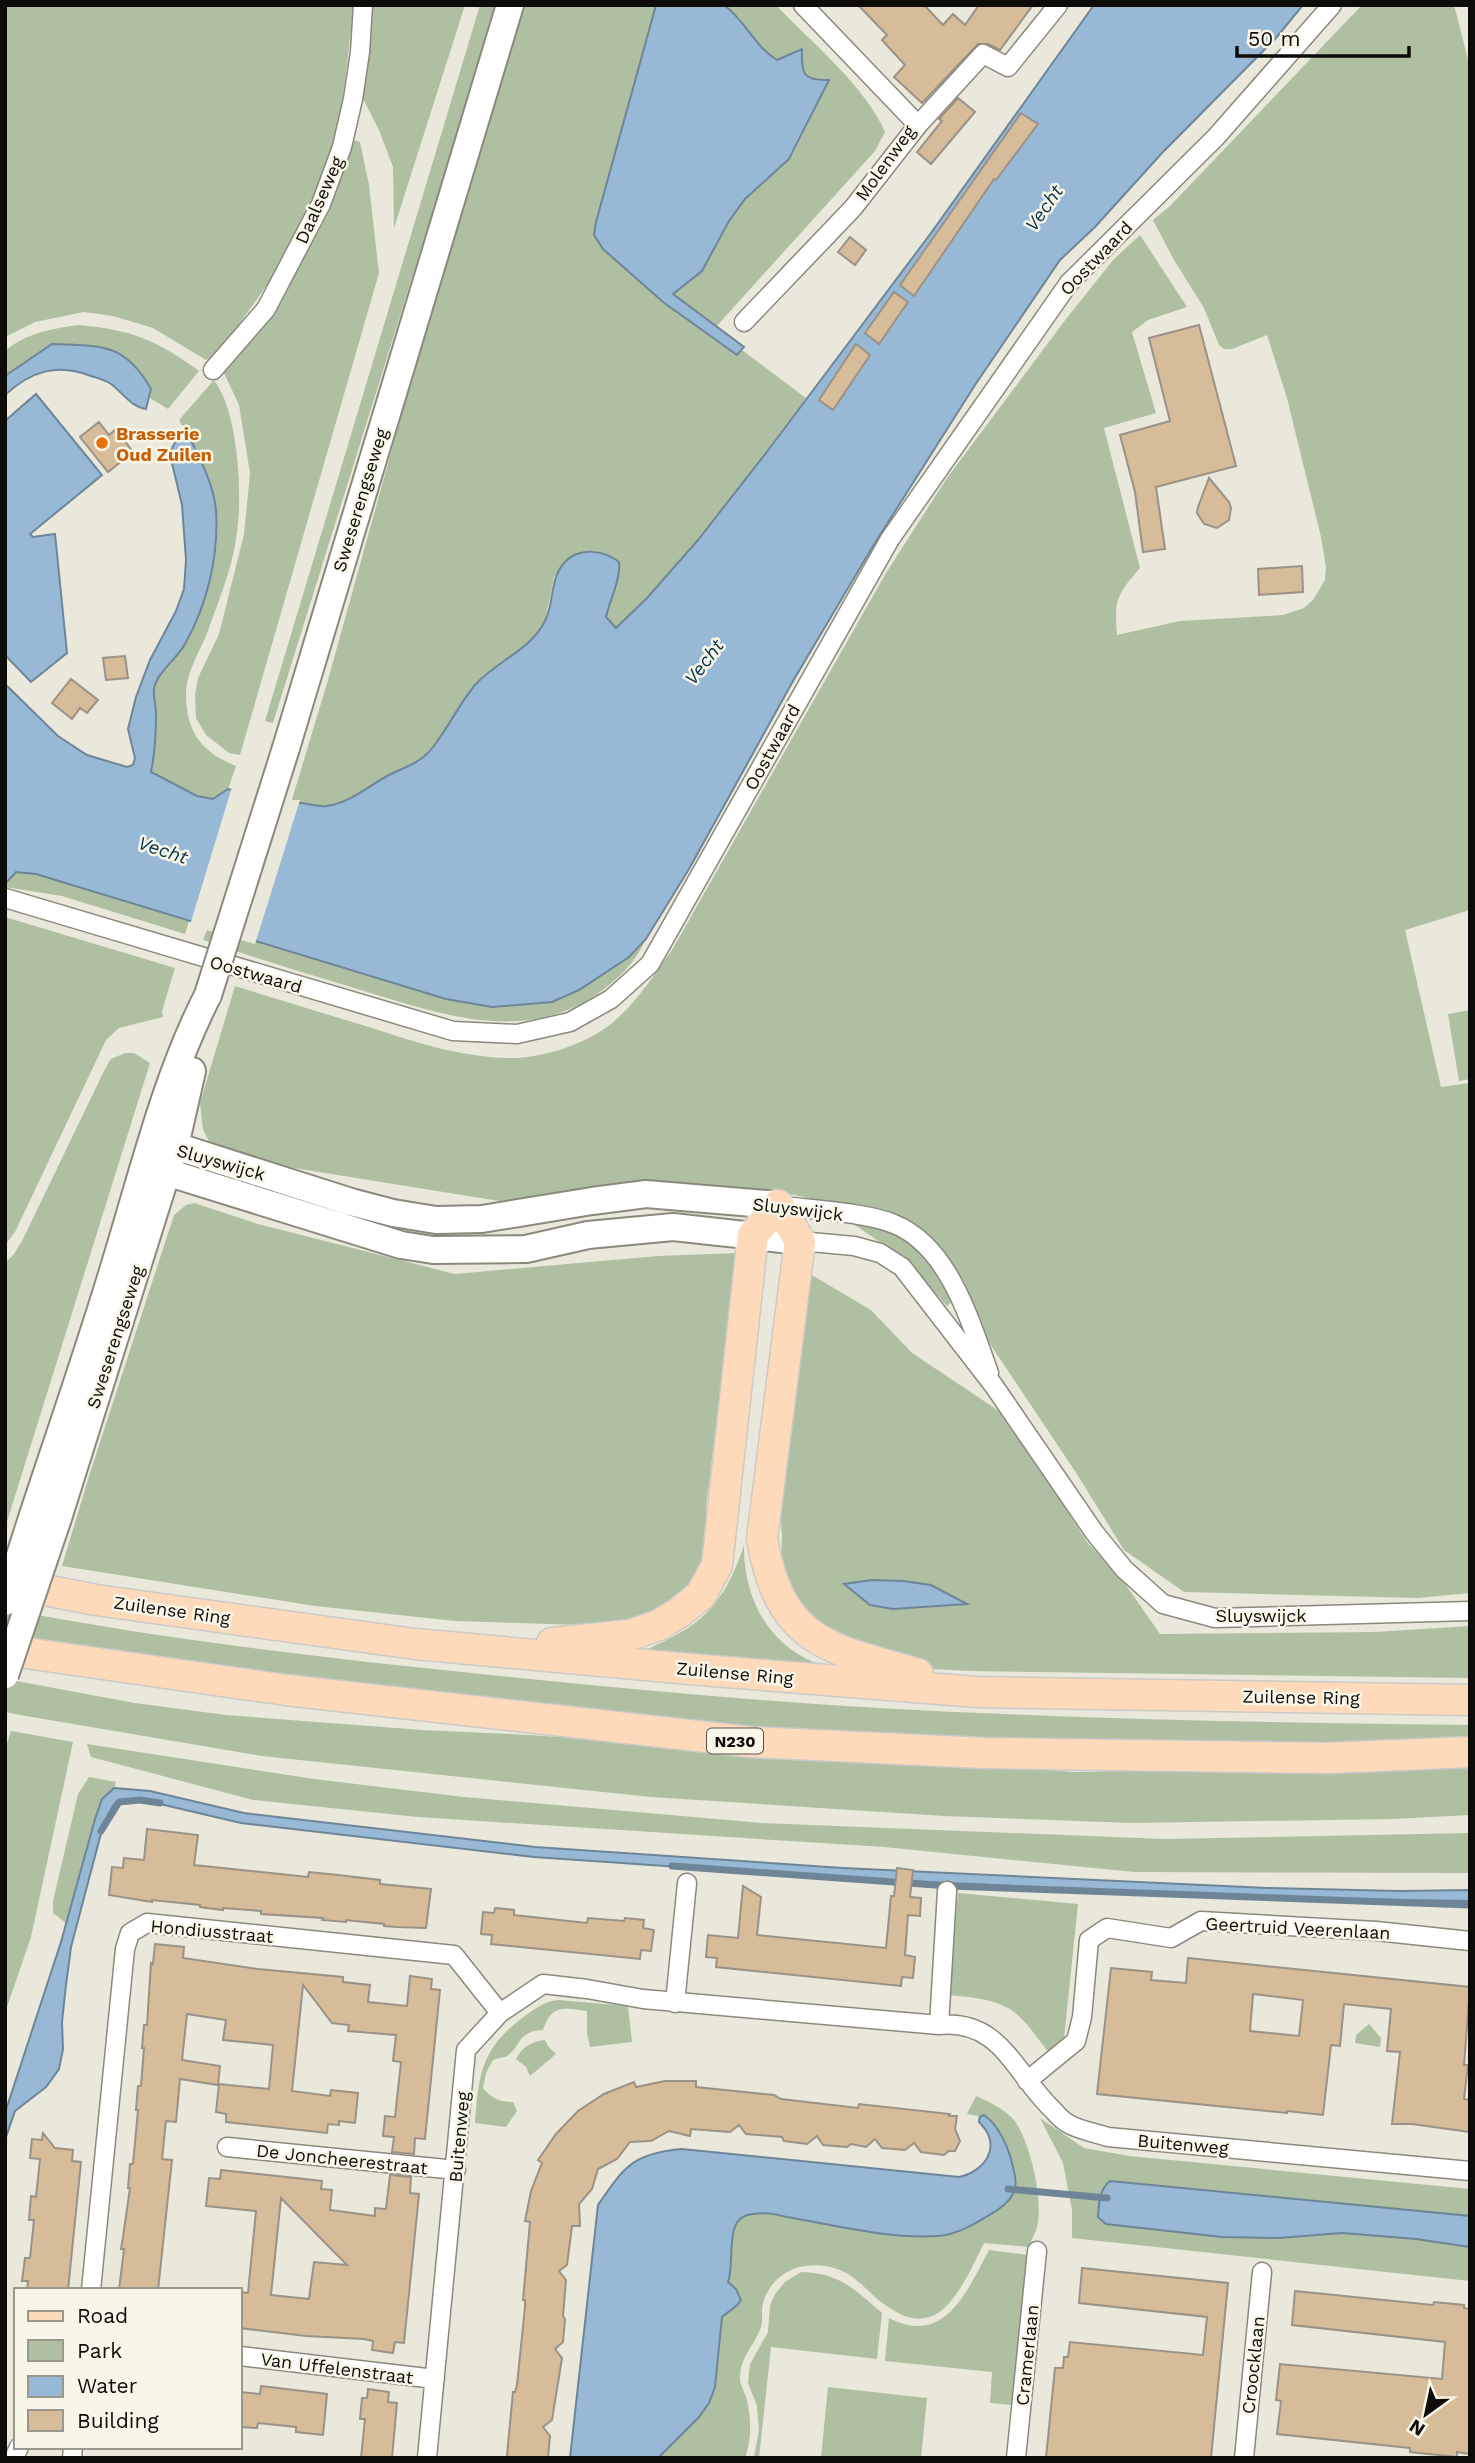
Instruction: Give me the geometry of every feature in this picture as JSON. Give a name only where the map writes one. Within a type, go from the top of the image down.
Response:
[{"type":"main road","name":"Sweserengseweg","points":[[157,1163],[175,1146],[208,995],[286,748],[510,5]]},
{"type":"main road","name":"Sweserengseweg","points":[[5,1675],[46,1516],[157,1163],[192,1026],[208,995]]},
{"type":"main road","name":"Sluyswijck","points":[[175,1146],[351,1202],[436,1220],[482,1219],[592,1200],[646,1194],[778,1205]]},
{"type":"main road","name":"Sluyswijck","points":[[157,1163],[401,1245],[433,1250],[526,1249],[588,1235],[673,1227],[800,1241]]},
{"type":"main road","points":[[415,1644],[551,1643],[630,1635],[659,1625],[701,1595],[717,1565],[753,1235],[778,1205],[800,1241],[762,1539],[767,1567],[778,1597],[792,1619],[813,1637],[843,1652],[977,1692]]},
{"type":"main road","name":"Sweserengseweg","points":[[5,1602],[46,1516]]},
{"type":"main road","name":"Zuilense Ring","points":[[5,1582],[96,1600],[415,1644],[701,1670],[977,1692],[1470,1700]]},
{"type":"main road","name":"N230","points":[[5,1650],[286,1690],[751,1742],[984,1753],[1288,1758],[1470,1752]]},
{"type":"street","name":"Daalseweg","points":[[213,370],[266,309],[321,204],[342,147],[350,111],[360,52],[363,5]]},
{"type":"street","name":"Molenweg","points":[[744,322],[853,208],[918,125],[803,5]]},
{"type":"street","points":[[918,125],[983,54],[1009,67],[1058,5]]},
{"type":"street","name":"Oostwaard","points":[[7,899],[453,1031],[517,1034],[570,1022],[611,999],[650,964],[890,539],[1069,283],[1216,137],[1332,5]]},
{"type":"street","name":"Sluyswijck","points":[[778,1205],[894,1223],[921,1239],[942,1263],[974,1330],[994,1386]]},
{"type":"street","name":"Sluyswijck","points":[[800,1241],[854,1246],[880,1254],[902,1267],[994,1386],[1094,1532],[1124,1569],[1163,1604],[1214,1618],[1470,1611]]},
{"type":"street","points":[[675,2003],[687,1883]]},
{"type":"street","points":[[939,2025],[947,1891]]},
{"type":"street","name":"Geertruid Veerenlaan","points":[[1027,2081],[1076,2041],[1082,2017],[1089,1940],[1107,1928],[1171,1938],[1201,1921],[1376,1931],[1470,1941]]},
{"type":"street","name":"Hondiusstraat","points":[[91,2288],[125,1949],[130,1933],[147,1923],[454,1955],[500,2013]]},
{"type":"street","name":"Buitenweg","points":[[426,2458],[466,2050],[500,2013],[543,1984],[675,2003],[950,2024],[978,2030],[997,2041],[1027,2081],[1067,2123],[1108,2137],[1470,2171]]},
{"type":"street","name":"De Joncheerestraat","points":[[227,2147],[456,2170]]},
{"type":"street","name":"Cramerlaan","points":[[1016,2458],[1037,2252]]},
{"type":"street","name":"Croocklaan","points":[[1244,2458],[1262,2272]]},
{"type":"street","name":"Van Uffelenstraat","points":[[242,2356],[435,2379]]},
{"type":"green space","points":[[5,5],[354,5],[344,89],[328,168],[303,225],[287,252],[217,354],[206,360],[153,328],[113,316],[84,312],[35,322],[5,337]]},
{"type":"green space","points":[[370,5],[465,5],[394,228],[393,167],[379,130],[359,91],[370,37]]},
{"type":"green space","points":[[480,5],[497,5],[273,723],[265,721]]},
{"type":"green space","points":[[525,5],[656,5],[596,222],[594,235],[603,249],[702,271],[729,221],[745,199],[794,152],[829,81],[814,79],[805,74],[802,50],[777,60],[724,5],[776,5],[865,98],[885,132],[875,151],[714,329],[806,398],[739,488],[668,574],[616,628],[606,617],[620,573],[566,561],[554,577],[545,621],[527,646],[502,662],[421,761],[386,776],[348,800],[326,806],[291,803],[423,337]]},
{"type":"green space","points":[[1362,5],[1454,5],[1470,67],[1470,910],[1405,930],[1441,1087],[1470,1083],[1470,1593],[1418,1598],[1184,1592],[1124,1550],[1075,1471],[958,1296],[947,1306],[905,1259],[818,1200],[765,1189],[736,1189],[518,1204],[239,1159],[216,1149],[203,1130],[200,1103],[235,986],[421,1043],[490,1057],[519,1058],[559,1050],[597,1034],[617,1019],[672,950],[886,573],[947,478],[1066,319],[1114,259],[1140,235],[1187,307],[1148,320],[1132,332],[1156,413],[1104,428],[1140,568],[1119,598],[1116,613],[1117,635],[1180,621],[1283,615],[1304,608],[1313,600],[1325,580],[1326,567],[1321,537],[1287,398],[1267,335],[1232,349],[1224,349],[1219,345],[1204,308],[1153,220],[1170,206]]},
{"type":"green space","points":[[352,140],[360,142],[369,185],[379,273],[240,755],[229,753],[206,735],[196,718],[195,695],[198,678],[219,634],[244,534],[250,473],[239,405],[223,371]]},
{"type":"green space","points":[[78,325],[128,333],[142,338],[169,351],[199,371],[168,409],[150,398],[151,389],[52,344],[5,376],[5,351],[13,345],[39,333]]},
{"type":"green space","points":[[214,380],[225,400],[234,435],[239,485],[237,535],[228,575],[191,668],[186,693],[189,719],[198,739],[213,754],[236,766],[228,789],[213,799],[197,796],[150,773],[156,729],[154,687],[159,675],[182,649],[193,629],[206,596],[217,543],[216,509],[211,486],[179,420]]},
{"type":"green space","points":[[15,872],[36,874],[189,921],[185,934],[62,896],[5,887]]},
{"type":"green space","points":[[5,917],[175,968],[162,1011],[163,1017],[119,1028],[106,1040],[15,1232],[5,1245]]},
{"type":"green space","points":[[208,927],[446,999],[492,1007],[552,1002],[579,990],[629,957],[646,939],[626,970],[597,994],[568,1010],[538,1019],[507,1021],[444,1014],[277,964],[203,940]]},
{"type":"green space","points":[[1470,1010],[1470,1079],[1459,1081],[1448,1014]]},
{"type":"green space","points":[[125,1053],[134,1053],[150,1063],[5,1528],[5,1263],[22,1241],[104,1071],[111,1059]]},
{"type":"green space","points":[[194,1203],[258,1224],[455,1274],[658,1256],[737,1253],[706,1508],[710,1532],[704,1570],[679,1601],[618,1626],[455,1621],[315,1606],[62,1566],[174,1215],[186,1205]]},
{"type":"green space","points":[[805,1271],[871,1310],[912,1353],[1005,1415],[1087,1542],[1121,1578],[1160,1634],[1375,1632],[1470,1626],[1470,1678],[971,1671],[890,1667],[815,1620],[791,1594],[781,1559],[782,1535],[775,1472]]},
{"type":"green space","points":[[744,1545],[748,1582],[761,1616],[784,1644],[816,1663],[645,1651],[683,1631],[705,1614],[722,1594]]},
{"type":"green space","points":[[5,1609],[123,1630],[302,1654],[677,1693],[873,1708],[1062,1716],[1470,1725],[1470,1742],[1070,1748],[706,1726],[298,1677],[5,1637]]},
{"type":"green space","points":[[5,1679],[135,1703],[226,1715],[1075,1772],[1470,1764],[1470,1815],[1392,1819],[1132,1823],[944,1816],[651,1797],[262,1756],[26,1716],[5,1712]]},
{"type":"green space","points":[[11,1731],[73,1742],[31,1937],[5,2013],[5,1750]]},
{"type":"green space","points":[[87,1744],[314,1779],[464,1797],[762,1823],[1164,1839],[1470,1833],[1470,1873],[1134,1872],[884,1847],[418,1817],[253,1800],[91,1757]]},
{"type":"green space","points":[[89,1777],[116,1782],[114,1788],[102,1799],[66,1923],[53,1913],[53,1901],[78,1794]]},
{"type":"green space","points":[[958,1893],[1078,1904],[1064,2039],[1049,2053],[1025,2022],[1008,2008],[986,2000],[948,1995]]},
{"type":"green space","points":[[558,2000],[628,2006],[632,2042],[590,2047],[587,2011],[565,2009],[555,2012],[543,2030],[523,2037],[510,2054],[493,2060],[486,2073],[483,2088],[496,2099],[513,2102],[517,2111],[506,2127],[475,2123],[481,2076],[499,2039],[537,2008]]},
{"type":"green space","points":[[1369,2024],[1381,2038],[1380,2047],[1355,2043],[1356,2035]]},
{"type":"green space","points":[[545,2040],[556,2054],[530,2076],[526,2067],[516,2059],[528,2045]]},
{"type":"green space","points":[[976,2096],[996,2106],[1014,2120],[1030,2156],[1037,2187],[1039,2216],[1029,2247],[984,2243],[950,2303],[930,2317],[920,2319],[899,2314],[842,2271],[809,2266],[789,2271],[768,2290],[760,2329],[741,2369],[740,2382],[747,2400],[750,2422],[745,2458],[658,2458],[699,2417],[715,2387],[722,2317],[738,2305],[728,2282],[732,2241],[737,2223],[743,2217],[766,2213],[856,2229],[910,2235],[956,2232],[973,2225],[1016,2184],[980,2117],[979,2122],[978,2116],[967,2114]]},
{"type":"green space","points":[[1040,2118],[1084,2148],[1129,2156],[1470,2189],[1470,2216],[1110,2181],[1107,2224],[1222,2237],[1279,2238],[1342,2233],[1470,2247],[1470,2281],[1072,2238],[1072,2210],[1063,2163]]},
{"type":"green space","points":[[989,2250],[1028,2255],[1013,2405],[990,2403],[992,2372],[885,2361],[889,2318],[908,2325],[925,2325],[939,2320],[952,2310],[962,2297]]},
{"type":"green space","points":[[801,2272],[826,2275],[846,2284],[882,2313],[877,2359],[771,2347],[759,2458],[754,2457],[759,2430],[757,2406],[748,2383],[750,2364],[768,2332],[770,2305],[775,2294],[785,2282]]},
{"type":"green space","points":[[828,2387],[927,2398],[921,2458],[821,2458]]},
{"type":"water","points":[[656,5],[724,5],[762,48],[777,60],[802,49],[805,74],[814,79],[829,80],[789,159],[745,199],[729,221],[702,271],[673,294],[744,347],[737,355],[663,302],[603,249],[594,235]]},
{"type":"water","name":"Vecht","points":[[1094,5],[1303,5],[1276,38],[1060,260],[975,385],[873,546],[793,681],[689,869],[646,939],[629,957],[579,990],[552,1002],[492,1007],[446,999],[36,874],[16,872],[5,884],[5,684],[58,736],[87,755],[127,767],[133,765],[135,758],[128,729],[136,697],[150,660],[176,611],[184,589],[186,560],[182,505],[170,455],[179,439],[184,435],[189,436],[209,482],[215,501],[216,545],[210,580],[200,613],[182,650],[159,676],[154,688],[156,729],[151,772],[197,796],[213,799],[228,789],[317,806],[344,801],[412,764],[428,752],[475,685],[539,631],[548,613],[554,583],[560,569],[571,557],[592,552],[619,562],[617,582],[606,617],[616,628],[647,598],[698,540],[766,453],[931,233]]},
{"type":"water","points":[[52,344],[98,347],[121,355],[131,362],[151,389],[146,409],[131,403],[106,381],[67,370],[35,375],[5,395],[5,376]]},
{"type":"water","points":[[36,394],[102,475],[30,534],[33,537],[55,534],[67,653],[31,682],[5,655],[5,421]]},
{"type":"water","points":[[872,1580],[931,1585],[967,1604],[893,1609],[870,1605],[844,1584]]},
{"type":"water","points":[[114,1788],[150,1791],[244,1813],[535,1847],[843,1868],[1267,1888],[1470,1890],[1470,1901],[1267,1898],[843,1878],[534,1857],[241,1823],[147,1801],[122,1801],[114,1804],[104,1822],[71,1947],[59,2069],[46,2087],[15,2111],[5,2140],[5,2113],[61,1942],[95,1819],[102,1799]]},
{"type":"water","points":[[984,2115],[996,2127],[1005,2142],[1015,2176],[1014,2192],[1001,2208],[968,2227],[937,2236],[881,2233],[770,2214],[758,2213],[743,2217],[734,2231],[728,2282],[736,2289],[741,2300],[722,2317],[715,2387],[709,2403],[699,2417],[658,2458],[570,2458],[598,2205],[631,2164],[652,2154],[682,2149],[959,2177],[977,2169],[988,2156],[990,2139],[979,2122]]},
{"type":"water","points":[[1110,2181],[1470,2216],[1470,2247],[1342,2233],[1279,2238],[1222,2237],[1106,2224],[1098,2217],[1102,2193]]},
{"type":"pier","points":[[232,787],[300,800],[255,944],[190,925]]},
{"type":"building","points":[[858,5],[924,5],[943,25],[953,14],[965,25],[979,5],[1033,5],[1000,50],[988,44],[978,44],[922,103],[894,77],[905,65],[882,40],[887,35]]},
{"type":"building","points":[[958,98],[975,112],[931,164],[917,152],[942,121],[939,119]]},
{"type":"building","points":[[1021,113],[1038,124],[996,180],[994,179],[914,296],[900,285]]},
{"type":"building","points":[[850,237],[866,250],[855,265],[838,252]]},
{"type":"building","points":[[894,292],[908,302],[879,344],[865,333]]},
{"type":"building","points":[[1199,325],[1236,466],[1156,487],[1165,549],[1143,552],[1135,492],[1120,435],[1170,421],[1149,338]]},
{"type":"building","points":[[856,344],[870,355],[833,410],[819,400]]},
{"type":"building","points":[[99,422],[109,435],[116,429],[133,452],[108,472],[80,437]]},
{"type":"building","points":[[1209,478],[1231,508],[1229,520],[1217,528],[1204,524],[1197,513]]},
{"type":"building","points":[[1302,566],[1303,592],[1259,595],[1258,569]]},
{"type":"building","points":[[125,656],[128,678],[106,680],[103,658]]},
{"type":"building","points":[[71,679],[98,700],[87,713],[80,708],[72,719],[52,703]]},
{"type":"building","points":[[147,1829],[198,1835],[194,1865],[308,1877],[309,1872],[431,1889],[426,1928],[261,1914],[261,1911],[223,1910],[109,1895],[112,1867],[123,1868],[124,1858],[144,1860]]},
{"type":"building","points":[[897,1868],[913,1870],[910,1897],[921,1898],[920,1916],[908,1915],[905,1955],[915,1957],[913,1978],[902,1977],[901,1986],[716,1967],[717,1958],[706,1957],[708,1935],[738,1938],[743,1886],[761,1897],[757,1935],[886,1948],[891,1896],[894,1896]]},
{"type":"building","points":[[495,1908],[514,1910],[514,1915],[587,1923],[588,1918],[644,1920],[643,1928],[654,1930],[651,1951],[641,1950],[640,1959],[491,1944],[492,1935],[481,1934],[483,1912],[494,1913]]},
{"type":"building","points":[[155,1944],[184,1947],[183,1958],[343,1977],[343,1982],[370,1985],[368,2002],[407,2006],[410,1976],[432,1979],[431,1989],[440,1990],[425,2139],[415,2138],[414,2154],[392,2152],[394,2137],[383,2136],[385,2116],[395,2117],[401,2062],[393,2061],[396,2035],[348,2031],[349,2025],[332,2023],[303,1985],[292,2091],[330,2096],[331,2090],[358,2093],[355,2123],[339,2121],[339,2125],[328,2124],[327,2133],[226,2122],[226,2114],[216,2112],[219,2084],[269,2089],[273,2045],[223,2040],[226,2020],[187,2014],[182,2060],[220,2066],[218,2085],[180,2079],[176,2122],[166,2121],[162,2159],[172,2160],[158,2288],[119,2288],[130,2164],[133,2164],[138,2086],[141,2086],[144,2025],[147,2025],[151,1963],[153,1964]]},
{"type":"building","points":[[1188,1958],[1470,1987],[1464,2065],[1468,2065],[1464,2099],[1470,2100],[1470,2132],[1392,2124],[1400,2052],[1387,2051],[1391,2009],[1344,2004],[1340,2046],[1331,2045],[1323,2115],[1097,2094],[1111,1968],[1152,1972],[1151,1980],[1186,1983]],"holes":[[[1253,1994],[1303,2000],[1299,2036],[1250,2031]]]},
{"type":"building","points":[[665,2081],[696,2081],[696,2087],[858,2108],[859,2104],[950,2114],[949,2116],[957,2116],[955,2129],[960,2141],[955,2151],[944,2155],[921,2152],[914,2143],[905,2150],[882,2148],[875,2139],[866,2147],[851,2144],[847,2147],[823,2145],[817,2136],[807,2144],[784,2141],[782,2137],[746,2134],[739,2125],[730,2132],[691,2129],[690,2136],[669,2131],[651,2141],[630,2142],[617,2159],[598,2169],[592,2189],[579,2204],[580,2226],[572,2226],[567,2265],[559,2271],[566,2280],[565,2319],[563,2342],[555,2349],[562,2358],[552,2420],[543,2427],[550,2436],[548,2458],[509,2458],[507,2455],[513,2392],[517,2385],[525,2307],[523,2300],[530,2222],[525,2221],[531,2191],[542,2163],[538,2160],[556,2134],[578,2111],[604,2094],[634,2082],[636,2087]]},
{"type":"building","points":[[43,2133],[55,2148],[73,2150],[72,2161],[81,2162],[68,2288],[27,2288],[28,2281],[22,2281],[25,2258],[30,2258],[34,2220],[29,2220],[31,2196],[36,2197],[40,2159],[30,2158],[32,2139],[42,2140]]},
{"type":"building","points":[[221,2170],[322,2181],[321,2189],[332,2190],[330,2210],[375,2216],[375,2208],[386,2209],[390,2175],[411,2177],[410,2193],[419,2194],[404,2343],[395,2342],[393,2353],[372,2350],[373,2341],[364,2339],[306,2336],[242,2328],[242,2292],[248,2293],[256,2211],[206,2206],[209,2178],[220,2179]],"holes":[[[281,2198],[347,2265],[314,2262],[309,2299],[271,2295]]]},
{"type":"building","points":[[1082,2268],[1228,2283],[1211,2458],[1046,2458],[1055,2368],[1063,2368],[1070,2342],[1203,2355],[1207,2317],[1079,2303]]},
{"type":"building","points":[[1295,2291],[1433,2305],[1434,2302],[1464,2305],[1464,2308],[1470,2309],[1470,2454],[1457,2452],[1457,2457],[1410,2452],[1410,2448],[1277,2434],[1281,2401],[1276,2400],[1280,2364],[1442,2379],[1445,2342],[1292,2325]]},
{"type":"building","points":[[261,2386],[327,2394],[323,2435],[296,2432],[296,2427],[258,2423],[257,2428],[242,2427],[242,2392],[260,2394]]},
{"type":"building","points":[[368,2389],[389,2392],[388,2402],[397,2403],[392,2458],[361,2458],[365,2419],[360,2419],[362,2398],[367,2398]]},
{"type":"waterway","points":[[101,1831],[119,1802],[140,1800],[160,1803]]},
{"type":"waterway","points":[[672,1866],[949,1886],[1470,1905]]},
{"type":"waterway","points":[[1008,2189],[1107,2198]]},
{"type":"place","name":"Brasserie Oud Zuilen","points":[[102,443]]}]
